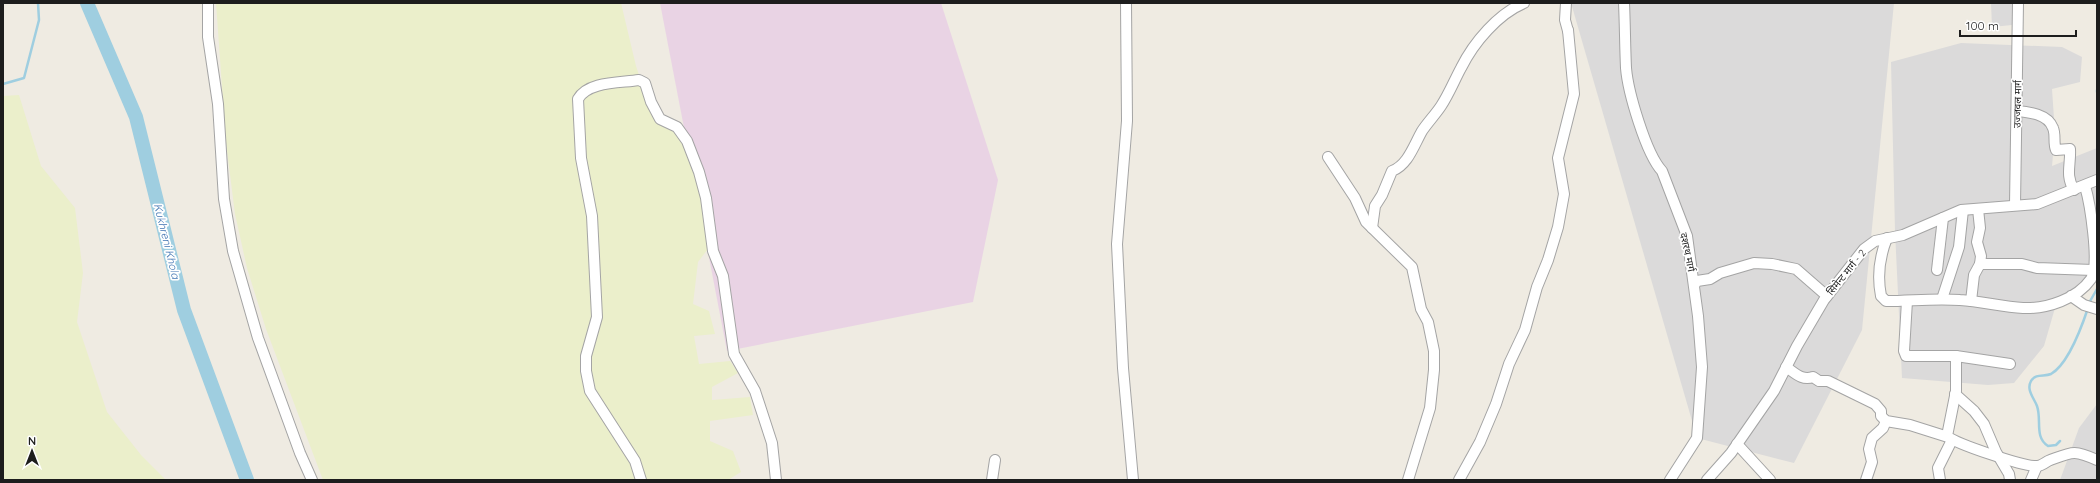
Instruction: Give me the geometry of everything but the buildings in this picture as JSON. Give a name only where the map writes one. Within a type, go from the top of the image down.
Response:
[{"type":"street","points":[[208,3],[208,37],[218,104],[224,199],[233,251],[258,338],[300,453],[312,480]]},
{"type":"street","points":[[1126,3],[1127,121],[1118,244],[1123,368],[1133,480]]},
{"type":"street","points":[[1372,228],[1375,206],[1382,195],[1392,171],[1400,168],[1408,158],[1423,130],[1441,106],[1467,57],[1501,16],[1511,8],[1524,3]]},
{"type":"street","points":[[1459,480],[1480,442],[1496,404],[1509,364],[1526,330],[1537,288],[1548,260],[1558,227],[1564,194],[1558,158],[1574,94],[1568,30],[1565,20],[1566,3]]},
{"type":"street","name":"दशरथ मार्ग","points":[[1624,3],[1628,78],[1642,131],[1656,164],[1662,171],[1687,236],[1695,284],[1702,367],[1697,438],[1670,480]]},
{"type":"street","name":"उज्जवल मार्ग","points":[[2015,205],[2018,3]]},
{"type":"street","points":[[641,480],[635,461],[590,391],[586,371],[586,356],[597,317],[592,216],[581,158],[578,99],[582,92],[590,88],[639,80],[645,84],[651,102],[660,119],[677,127],[687,141],[699,172],[706,198],[713,251],[723,276],[734,354],[756,391],[772,443],[776,480]]},
{"type":"street","points":[[2017,111],[2031,113],[2048,120],[2053,128],[2056,150],[2070,149],[2068,175],[2069,182],[2074,190]]},
{"type":"street","points":[[1328,157],[1355,198],[1366,222],[1412,267],[1421,309],[1428,322],[1434,352],[1434,370],[1430,408],[1408,480]]},
{"type":"street","name":"सिमेन्ट मार्ग - 2","points":[[1707,480],[1737,444],[1774,391],[1786,367],[1827,296],[1864,249],[1876,241],[1903,235],[1963,210],[2036,204],[2097,180]]},
{"type":"street","points":[[1887,238],[1881,253],[1879,274],[1881,296],[1886,301],[1942,299],[2024,308],[2047,305],[2071,296],[2084,286],[2091,278],[2093,270],[2090,204],[2085,186]]},
{"type":"street","points":[[1971,301],[1974,275],[1980,264],[1981,256],[1977,242],[1980,228],[1978,209]]},
{"type":"street","points":[[1942,299],[1958,248],[1963,210]]},
{"type":"street","points":[[1937,270],[1943,218]]},
{"type":"street","points":[[1695,284],[1697,281],[1710,279],[1720,273],[1754,263],[1772,264],[1796,269],[1827,296]]},
{"type":"street","points":[[1980,264],[2022,264],[2037,268],[2093,270]]},
{"type":"street","points":[[2071,296],[2091,307]]},
{"type":"street","points":[[1907,301],[1904,351],[1906,356],[1956,356],[2010,364]]},
{"type":"street","points":[[1940,480],[1938,468],[1950,438],[1955,394],[1956,356]]},
{"type":"street","points":[[1786,367],[1801,378],[1807,379],[1813,377],[1819,381],[1828,380],[1876,404],[1881,411],[1881,416],[1886,421],[1910,425],[1950,438],[1978,451],[2037,466],[2072,452],[2080,452],[2097,460]]},
{"type":"street","points":[[1955,394],[1980,418],[1987,429],[1998,456],[2009,474],[2010,480]]},
{"type":"street","points":[[1866,480],[1872,462],[1869,449],[1872,438],[1883,428],[1886,421]]},
{"type":"street","points":[[1737,444],[1770,480]]},
{"type":"street","points":[[992,480],[994,460]]},
{"type":"street","points":[[2031,480],[2037,466]]},
{"type":"shaded area","points":[[660,3],[941,3],[998,180],[973,302],[727,351]]},
{"type":"shaded area","points":[[1571,3],[1894,3],[1862,330],[1794,463],[1697,438]]},
{"type":"shaded area","points":[[1991,3],[2013,3],[2012,25],[1992,27]]},
{"type":"shaded area","points":[[1961,43],[2062,47],[2082,57],[2080,82],[2052,89],[2055,133],[2052,166],[2097,148],[2097,259],[2089,276],[2055,308],[2044,346],[2014,383],[1988,385],[1902,378],[1895,231],[1891,62]]},
{"type":"shaded area","points":[[2097,404],[2097,480],[2060,480],[2079,428]]},
{"type":"green space","points":[[216,3],[621,3],[636,66],[645,93],[658,123],[678,132],[695,170],[703,200],[711,245],[698,262],[693,304],[709,311],[715,334],[694,336],[699,364],[730,361],[738,373],[712,387],[712,400],[750,397],[753,415],[710,421],[710,441],[733,451],[741,472],[728,480],[323,480],[266,329],[247,268],[235,214],[226,143]]},
{"type":"green space","points":[[19,95],[41,166],[75,208],[83,273],[77,322],[107,412],[141,455],[166,480],[3,480],[3,96]]},
{"type":"waterway","points":[[3,84],[24,78],[39,20],[38,3]]},
{"type":"waterway","name":"Kukhreni Khola","points":[[87,3],[136,117],[184,310],[247,480]]},
{"type":"waterway","points":[[2089,303],[2097,289]]},
{"type":"waterway","points":[[2060,441],[2056,445],[2048,446],[2041,438],[2037,406],[2029,388],[2031,381],[2035,377],[2051,374],[2063,362],[2074,344],[2088,308]]}]
